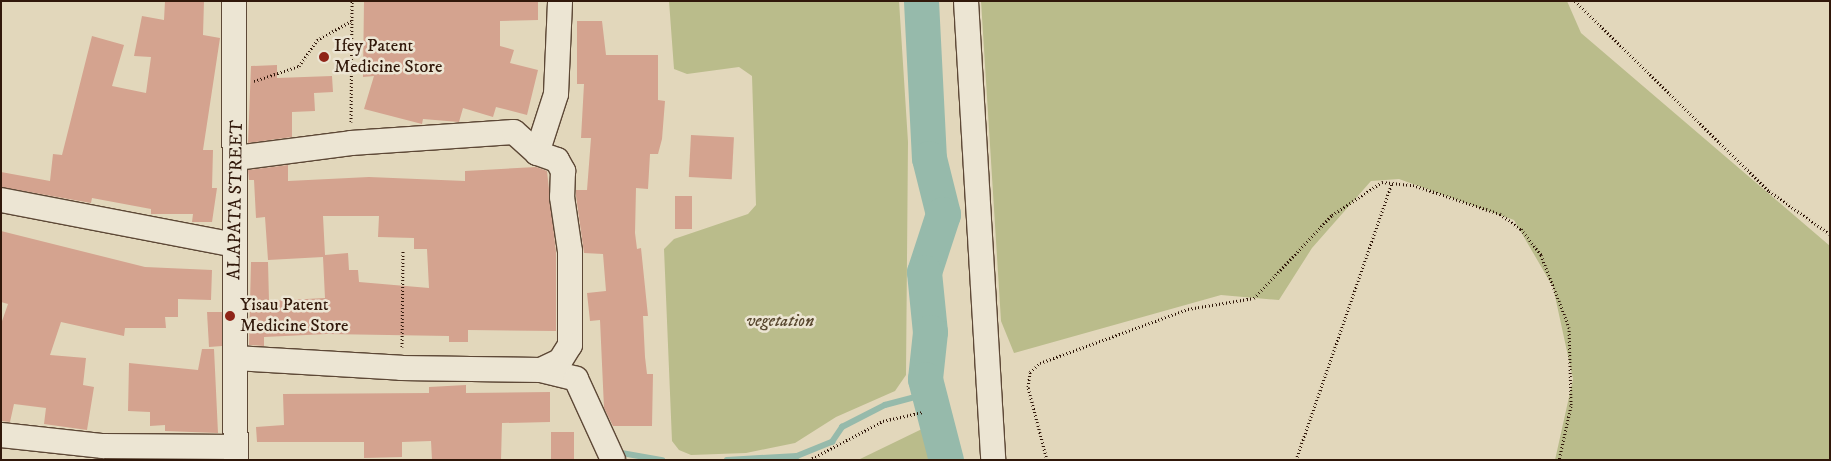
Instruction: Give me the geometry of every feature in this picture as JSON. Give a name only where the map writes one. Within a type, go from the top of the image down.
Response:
[{"type":"street","name":"ALAPATA STREET","points":[[234,1],[236,84],[234,245],[236,453]]},
{"type":"street","points":[[537,153],[556,94],[560,1]]},
{"type":"street","points":[[966,1],[992,460]]},
{"type":"street","points":[[236,158],[351,143],[514,132],[537,153],[557,160],[563,171],[562,197],[570,251],[570,346],[560,361],[541,370]]},
{"type":"street","points":[[1,200],[234,245]]},
{"type":"street","points":[[235,358],[401,368],[541,370],[576,380],[613,460]]},
{"type":"street","points":[[1,435],[103,446],[236,453]]},
{"type":"path","points":[[351,143],[352,1]]},
{"type":"path","points":[[1575,1],[1769,191],[1830,234]]},
{"type":"path","points":[[236,84],[299,66],[317,40],[352,20]]},
{"type":"path","points":[[1047,460],[1028,387],[1030,372],[1040,363],[1188,309],[1254,298],[1346,203],[1382,182],[1392,182],[1458,197],[1500,214],[1520,229],[1541,255],[1569,327],[1571,406],[1559,460]]},
{"type":"path","points":[[1296,460],[1392,182]]},
{"type":"path","points":[[401,368],[404,251]]},
{"type":"path","points":[[809,460],[883,420],[923,412]]},
{"type":"green space","name":"vegetation","points":[[669,1],[899,1],[908,142],[906,375],[895,391],[836,417],[795,443],[746,453],[691,455],[679,450],[672,441],[664,249],[674,239],[748,214],[756,205],[752,76],[739,67],[687,74],[674,69]]},
{"type":"green space","points":[[981,1],[1567,1],[1581,33],[1830,246],[1830,460],[1555,460],[1573,379],[1553,287],[1514,220],[1399,179],[1371,181],[1312,248],[1279,300],[1221,295],[1014,353],[1001,321]]},
{"type":"green space","points":[[924,428],[937,460],[858,460]]},
{"type":"building","points":[[165,1],[204,1],[203,35],[220,38],[203,150],[213,150],[212,188],[217,188],[212,222],[192,222],[193,214],[151,214],[151,209],[92,198],[91,203],[1,187],[1,172],[50,181],[53,154],[62,155],[92,36],[124,45],[112,86],[146,93],[151,57],[134,56],[142,16],[164,20]]},
{"type":"building","points":[[364,1],[538,1],[538,20],[500,21],[500,46],[514,50],[510,63],[538,70],[527,115],[496,107],[493,117],[463,108],[459,122],[423,119],[422,124],[364,109],[374,76],[363,77]]},
{"type":"building","points":[[577,21],[602,21],[606,55],[658,55],[658,100],[665,101],[662,139],[658,154],[650,154],[648,189],[636,188],[635,233],[637,249],[641,248],[648,316],[643,316],[647,374],[653,374],[652,426],[613,426],[604,408],[600,320],[590,321],[587,293],[606,291],[603,254],[584,253],[576,196],[576,190],[587,190],[591,138],[581,138],[584,84],[577,84]]},
{"type":"building","points":[[277,65],[277,78],[332,76],[333,92],[314,93],[315,111],[292,112],[292,137],[248,143],[251,66]]},
{"type":"building","points":[[691,135],[734,137],[732,179],[689,177]]},
{"type":"building","points":[[288,165],[288,181],[369,177],[465,181],[465,171],[536,167],[547,171],[556,252],[556,331],[468,330],[468,342],[449,342],[449,336],[327,334],[264,337],[264,346],[249,345],[251,262],[268,262],[269,301],[325,298],[323,257],[268,260],[265,217],[256,218],[254,180],[249,180],[248,170]],"holes":[[[323,216],[379,216],[378,237],[414,238],[414,249],[427,249],[429,288],[359,282],[358,270],[349,270],[348,253],[325,255]]]},
{"type":"building","points":[[675,196],[692,196],[692,229],[675,229]]},
{"type":"building","points":[[1,231],[145,267],[212,270],[211,300],[178,299],[178,317],[165,317],[166,328],[125,328],[124,336],[61,322],[50,355],[86,358],[83,385],[94,387],[87,430],[44,424],[46,408],[14,404],[10,422],[1,421],[1,324],[8,304],[1,302]]},
{"type":"building","points":[[207,312],[222,312],[222,346],[209,347]]},
{"type":"building","points":[[202,349],[214,349],[218,433],[165,431],[165,425],[150,426],[150,412],[128,411],[129,363],[198,370]]},
{"type":"building","points":[[466,385],[466,393],[550,392],[550,422],[502,423],[501,460],[432,460],[431,441],[402,442],[402,457],[364,458],[364,442],[257,442],[256,427],[284,425],[283,394],[429,393],[429,387]]},
{"type":"building","points":[[551,432],[574,432],[574,460],[551,460]]},
{"type":"waterway","points":[[921,1],[929,158],[943,214],[924,272],[930,332],[925,379],[946,460]]},
{"type":"waterway","points":[[727,460],[797,456],[832,442],[842,427],[885,405],[930,393]]},
{"type":"waterway","points":[[616,452],[662,460]]},
{"type":"place","name":"Ifey Patent Medicine Store","points":[[324,57]]},
{"type":"place","name":"Yisau Patent Medicine Store","points":[[230,316]]}]
